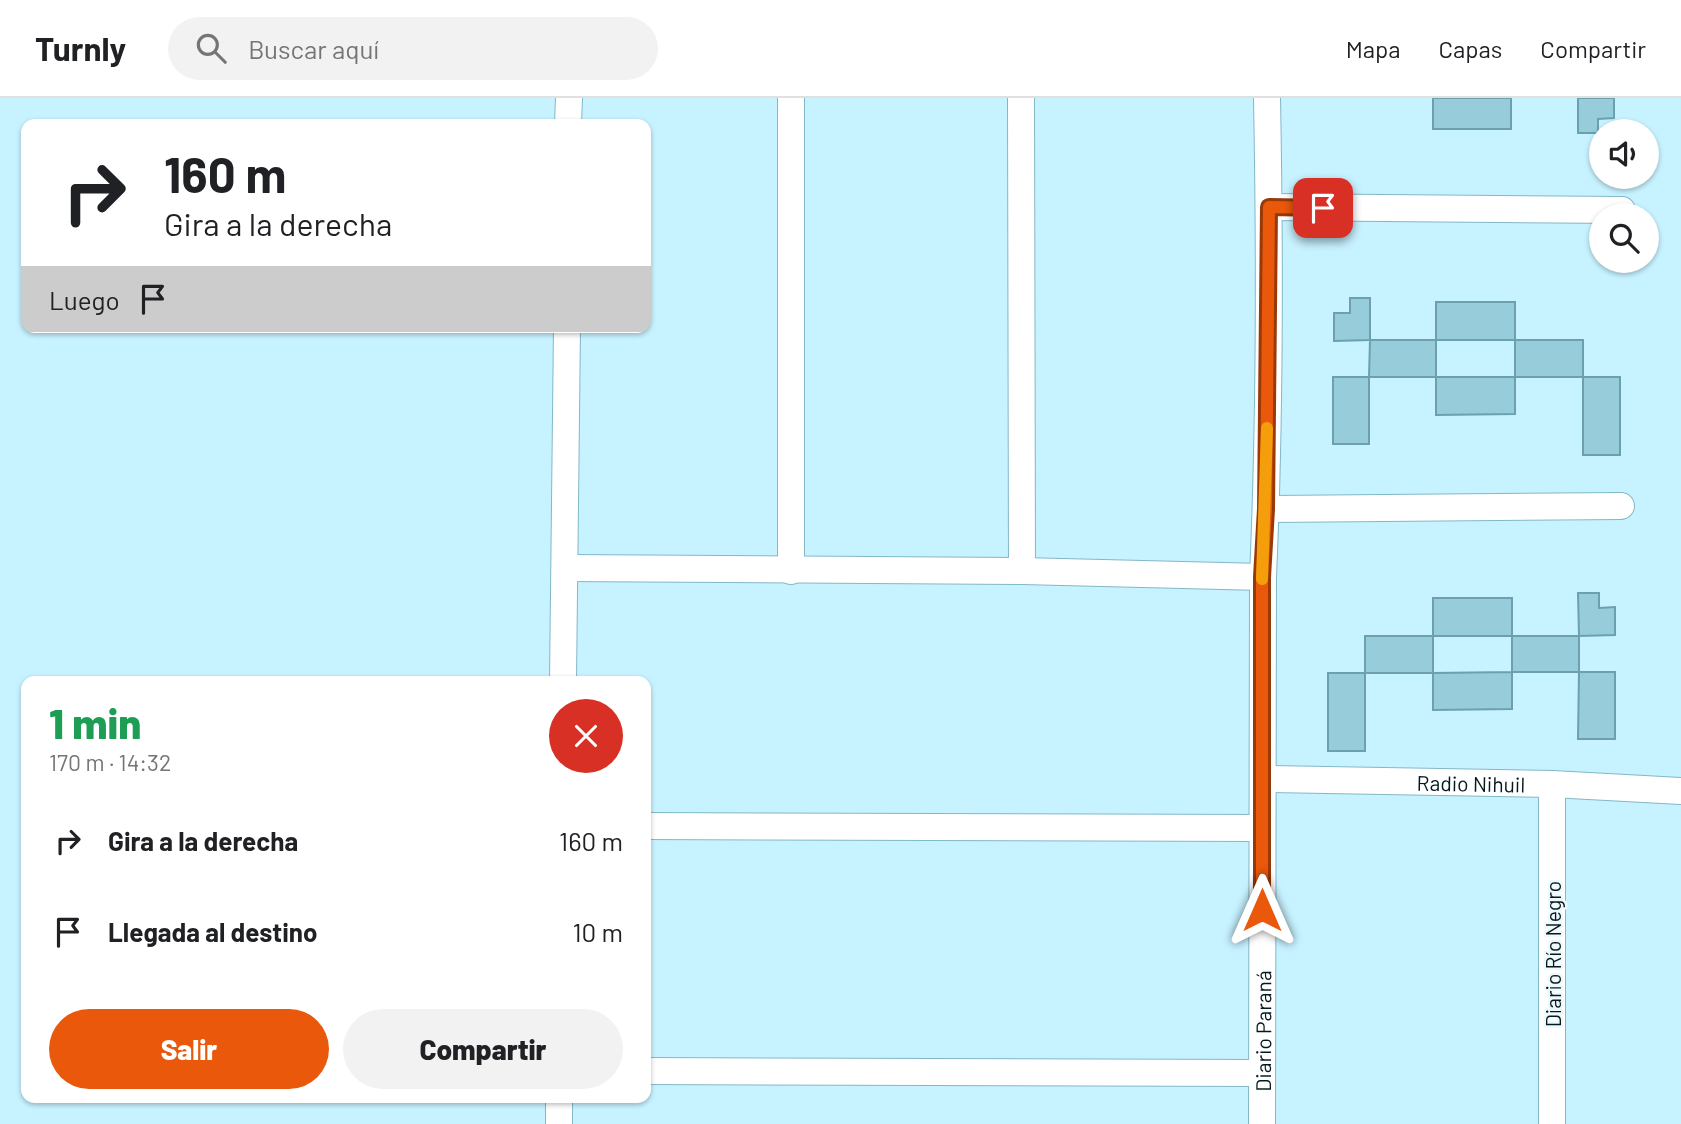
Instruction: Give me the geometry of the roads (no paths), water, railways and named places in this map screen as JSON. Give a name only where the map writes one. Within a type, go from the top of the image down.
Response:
[{"type":"street","points":[[568,119],[569,98]]},
{"type":"street","points":[[791,98],[791,571]]},
{"type":"street","points":[[1021,98],[1022,571]]},
{"type":"street","name":"Diario Paraná","points":[[1262,1124],[1262,577],[1266,509],[1269,207],[1267,98]]},
{"type":"street","points":[[1269,207],[1589,210]]},
{"type":"street","points":[[563,676],[567,333]]},
{"type":"street","points":[[1266,509],[1621,506]]},
{"type":"street","points":[[566,568],[1022,571],[1262,577]]},
{"type":"street","name":"Radio Nihuil","points":[[1263,779],[1552,784],[1681,791]]},
{"type":"street","name":"Diario Río Negro","points":[[1552,784],[1552,1124]]},
{"type":"street","points":[[651,825],[1262,828]]},
{"type":"street","points":[[651,1071],[1261,1073]]},
{"type":"street","points":[[559,1103],[559,1124]]}]
